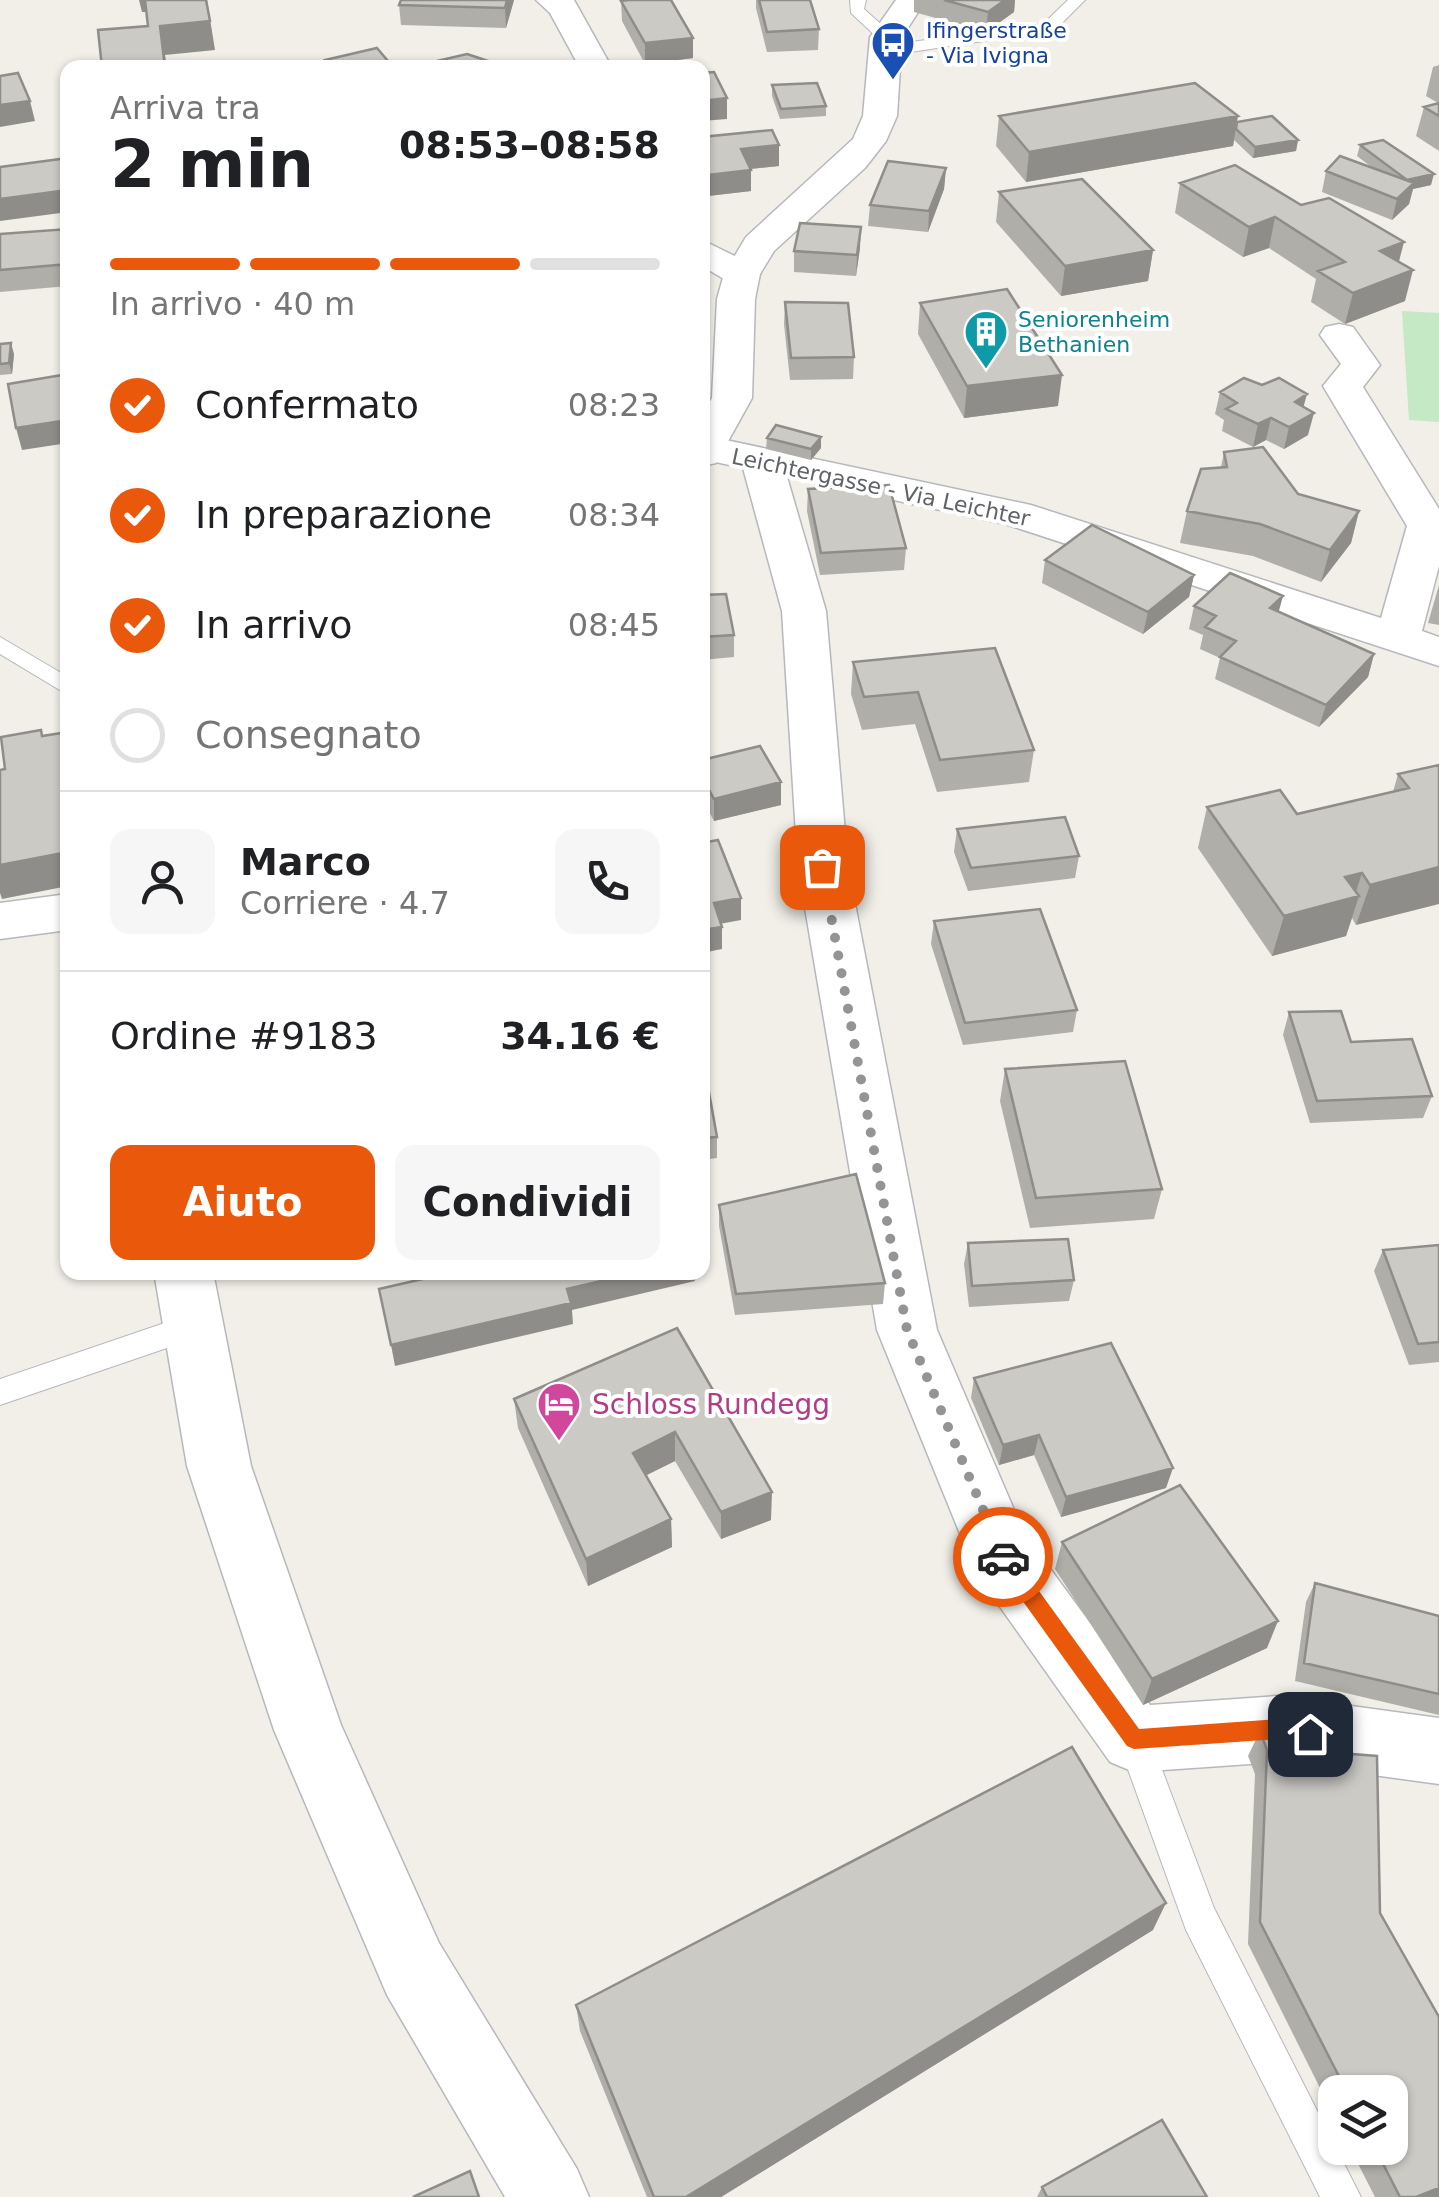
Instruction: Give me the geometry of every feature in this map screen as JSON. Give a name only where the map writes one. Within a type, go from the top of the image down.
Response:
[{"type":"street","points":[[550,0],[563,7],[592,60]]},
{"type":"street","points":[[727,290],[759,244],[853,161],[868,142],[880,116],[885,44],[911,0]]},
{"type":"street","points":[[710,263],[727,290],[732,398],[710,441]]},
{"type":"street","points":[[1340,335],[1361,365],[1343,386],[1428,526],[1398,638]]},
{"type":"street","name":"Leichtergasse - Via Leichter","points":[[710,452],[1016,514],[1439,652]]},
{"type":"street","points":[[762,462],[804,611],[822,867],[907,1330],[999,1552],[1134,1740],[1278,1729],[1439,1751]]},
{"type":"street","points":[[0,922],[60,913]]},
{"type":"street","points":[[187,1300],[219,1466],[308,1730],[413,1969],[550,2197]]},
{"type":"lane","points":[[858,0],[856,10],[885,44],[1049,27],[1077,0]]},
{"type":"lane","points":[[0,644],[60,683]]},
{"type":"lane","points":[[0,1392],[187,1300]]},
{"type":"lane","points":[[1134,1740],[1199,1917],[1341,2197]]},
{"type":"green space","points":[[1402,311],[1439,313],[1439,422],[1409,420]]},
{"type":"building","points":[[145,0],[206,0],[210,21],[160,26],[164,60],[101,60],[98,30],[148,26]]},
{"type":"building","points":[[401,0],[507,0],[505,8],[399,5]]},
{"type":"building","points":[[671,0],[693,38],[645,43],[621,1]]},
{"type":"building","points":[[759,0],[810,0],[819,29],[767,32]]},
{"type":"building","points":[[944,0],[1005,0],[988,12]]},
{"type":"building","points":[[377,48],[387,60],[325,60]]},
{"type":"building","points":[[467,54],[485,60],[441,60]]},
{"type":"building","points":[[710,72],[714,72],[727,98],[710,100]]},
{"type":"building","points":[[18,73],[30,101],[0,105],[0,76]]},
{"type":"building","points":[[817,83],[826,106],[781,109],[772,85]]},
{"type":"building","points":[[1195,83],[1238,116],[1029,152],[999,116]]},
{"type":"building","points":[[1439,103],[1439,116],[1424,107]]},
{"type":"building","points":[[1272,116],[1298,140],[1255,147],[1236,129],[1237,122]]},
{"type":"building","points":[[772,130],[779,145],[741,149],[751,170],[710,175],[710,136]]},
{"type":"building","points":[[1383,140],[1434,174],[1407,180],[1360,145]]},
{"type":"building","points":[[1340,156],[1414,183],[1397,199],[1326,171]]},
{"type":"building","points":[[60,159],[60,191],[0,199],[0,167]]},
{"type":"building","points":[[888,161],[946,168],[929,211],[870,205]]},
{"type":"building","points":[[1235,165],[1301,205],[1329,198],[1404,242],[1380,251],[1413,270],[1353,293],[1318,271],[1345,262],[1275,217],[1249,227],[1180,183]]},
{"type":"building","points":[[1082,179],[1153,250],[1065,266],[999,192]]},
{"type":"building","points":[[800,223],[861,227],[857,255],[794,251]]},
{"type":"building","points":[[60,230],[60,265],[0,270],[0,234]]},
{"type":"building","points":[[1007,289],[1062,375],[967,386],[920,303]]},
{"type":"building","points":[[785,302],[848,303],[854,357],[791,358]]},
{"type":"building","points":[[11,343],[9,363],[0,364],[0,344]]},
{"type":"building","points":[[60,375],[60,421],[16,428],[8,384]]},
{"type":"building","points":[[1244,378],[1262,385],[1279,378],[1307,394],[1295,402],[1314,413],[1289,427],[1271,418],[1258,424],[1226,409],[1237,403],[1220,392]]},
{"type":"building","points":[[776,425],[821,437],[811,449],[767,438]]},
{"type":"building","points":[[1263,447],[1298,494],[1359,511],[1330,550],[1260,524],[1187,511],[1201,469],[1227,467],[1224,452]]},
{"type":"building","points":[[889,485],[906,548],[821,553],[808,489]]},
{"type":"building","points":[[1092,525],[1194,575],[1148,612],[1045,560]]},
{"type":"building","points":[[1230,573],[1283,596],[1270,608],[1374,654],[1326,705],[1220,657],[1236,641],[1205,627],[1216,616],[1194,606]]},
{"type":"building","points":[[726,594],[734,635],[710,636],[710,595]]},
{"type":"building","points":[[995,648],[1034,750],[940,760],[918,692],[864,697],[853,662]]},
{"type":"building","points":[[41,730],[42,736],[60,733],[60,854],[0,865],[0,770],[5,769],[1,737]]},
{"type":"building","points":[[760,746],[781,782],[714,799],[710,792],[710,758]]},
{"type":"building","points":[[1439,765],[1439,867],[1370,885],[1362,873],[1345,877],[1359,896],[1284,916],[1207,807],[1280,790],[1297,814],[1409,788],[1398,774]]},
{"type":"building","points":[[1065,817],[1079,856],[971,868],[957,829]]},
{"type":"building","points":[[718,840],[741,898],[714,903],[722,927],[710,929],[710,842]]},
{"type":"building","points":[[1040,909],[1077,1010],[965,1023],[934,921]]},
{"type":"building","points":[[1341,1011],[1351,1042],[1412,1039],[1432,1096],[1317,1101],[1289,1012]]},
{"type":"building","points":[[1125,1061],[1162,1189],[1036,1198],[1005,1069]]},
{"type":"building","points":[[710,1098],[717,1137],[710,1137]]},
{"type":"building","points":[[856,1174],[885,1283],[736,1294],[719,1205]]},
{"type":"building","points":[[1068,1239],[1074,1280],[972,1286],[968,1243]]},
{"type":"building","points":[[1439,1245],[1439,1342],[1418,1344],[1383,1250]]},
{"type":"building","points":[[418,1280],[606,1280],[567,1289],[571,1303],[391,1345],[379,1289]]},
{"type":"building","points":[[677,1328],[772,1492],[721,1512],[675,1432],[633,1453],[671,1519],[586,1559],[514,1399]]},
{"type":"building","points":[[1111,1343],[1173,1468],[1066,1497],[1039,1435],[1003,1445],[974,1378]]},
{"type":"building","points":[[1180,1485],[1278,1621],[1152,1679],[1062,1542]]},
{"type":"building","points":[[1315,1583],[1439,1616],[1439,1694],[1304,1663]]},
{"type":"building","points":[[1304,1708],[1326,1730],[1326,1752],[1377,1756],[1380,1913],[1439,2017],[1439,2188],[1416,2197],[1400,2197],[1384,2165],[1408,2165],[1408,2075],[1338,2075],[1260,1922],[1267,1750],[1260,1731],[1279,1713]]},
{"type":"building","points":[[1072,1747],[1166,1903],[686,2197],[654,2197],[576,2005]]},
{"type":"building","points":[[1162,2120],[1207,2197],[1047,2197],[1042,2187]]},
{"type":"building","points":[[470,2171],[479,2197],[413,2197]]},
{"type":"way so far","points":[[822,867],[907,1330],[1003,1557]]},
{"type":"place","name":"Ifingerstraße - Via Ivigna","points":[[893,81]]},
{"type":"place","name":"Seniorenheim Bethanien","points":[[986,370]]},
{"type":"place","name":"Schloss Rundegg","points":[[559,1442]]},
{"type":"route","points":[[1003,1557],[1134,1740],[1278,1729],[1310,1734]]}]
